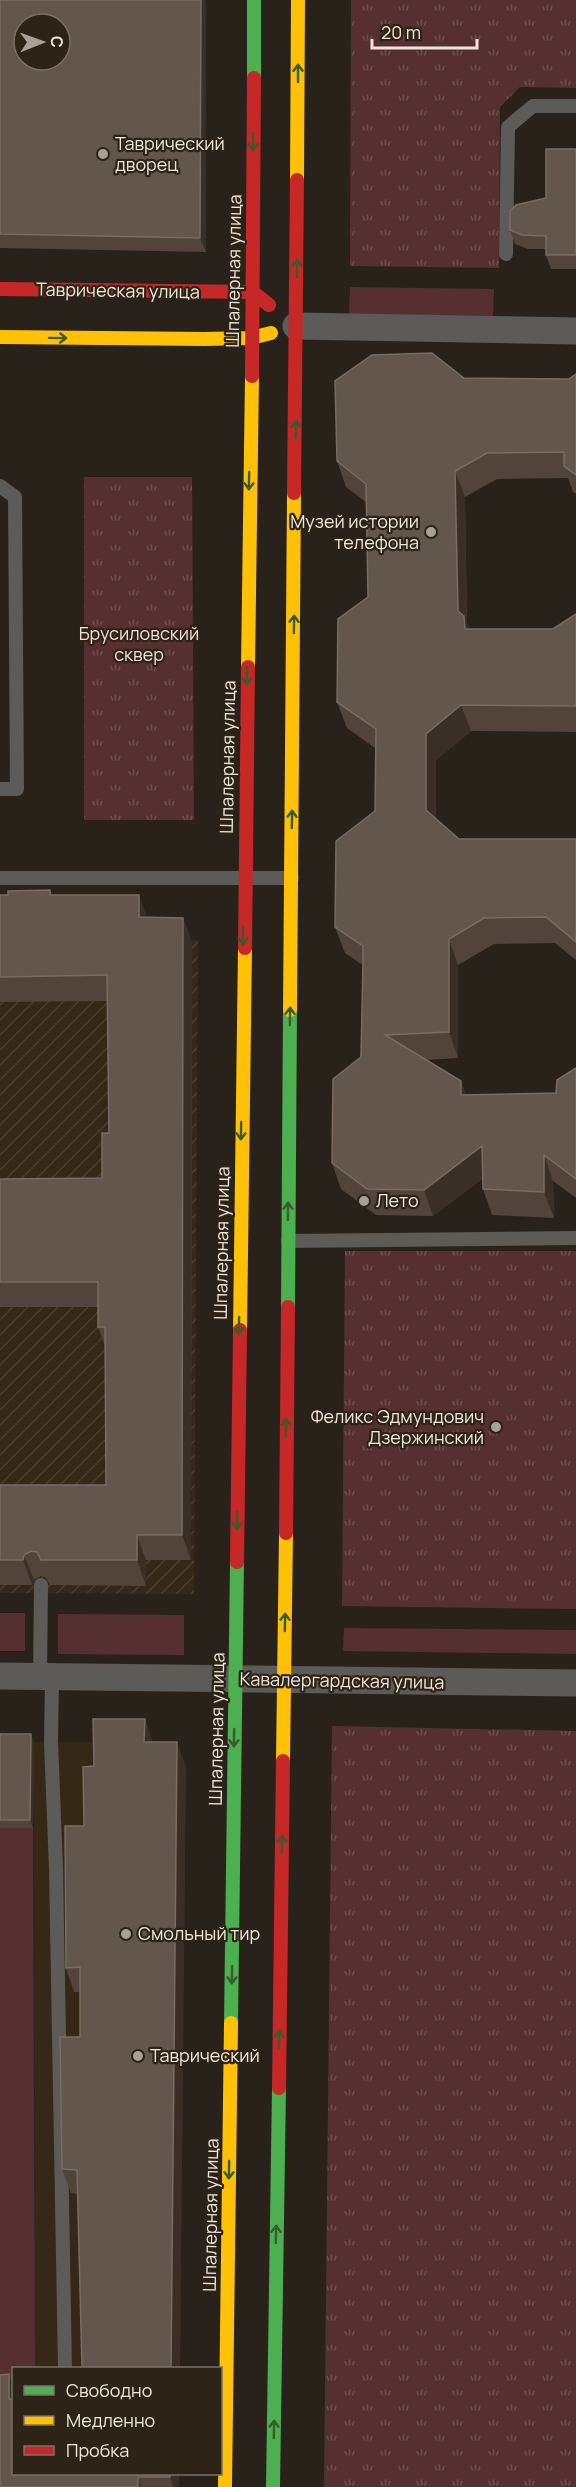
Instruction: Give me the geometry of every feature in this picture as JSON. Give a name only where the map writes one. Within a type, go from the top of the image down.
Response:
[{"type":"street","name":"Шпалерная улица","points":[[225,2487],[253,292],[254,0]]},
{"type":"street","points":[[273,2487],[284,1680],[298,0]]},
{"type":"street","name":"Таврическая улица","points":[[0,289],[253,292]]},
{"type":"street","points":[[253,292],[296,326]]},
{"type":"street","points":[[0,337],[251,338],[296,326],[576,331]]},
{"type":"street","name":"Кавалергардская улица","points":[[0,1677],[576,1683]]},
{"type":"lane","points":[[507,254],[508,127],[533,106],[576,106]]},
{"type":"lane","points":[[0,486],[15,497],[17,766],[17,789],[0,789]]},
{"type":"lane","points":[[0,878],[292,878]]},
{"type":"lane","points":[[288,1241],[576,1238]]},
{"type":"lane","points":[[41,1585],[51,1742],[56,1881],[65,2367]]},
{"type":"shaded area","points":[[0,918],[150,941],[198,940],[194,1594],[0,1593]]},
{"type":"shaded area","name":"Таврический","points":[[34,1742],[153,1743],[186,1766],[180,2367],[35,2367]]},
{"type":"green space","points":[[351,0],[576,0],[576,88],[520,87],[500,107],[499,268],[350,266]]},
{"type":"green space","points":[[350,287],[494,289],[493,316],[349,314]]},
{"type":"green space","name":"Брусиловский сквер","points":[[84,477],[192,477],[194,820],[84,820]]},
{"type":"green space","points":[[345,1251],[576,1251],[576,1609],[342,1606]]},
{"type":"green space","points":[[0,1613],[25,1613],[25,1651],[0,1651]]},
{"type":"green space","points":[[58,1614],[184,1615],[184,1655],[58,1654]]},
{"type":"green space","points":[[344,1628],[576,1630],[576,1654],[343,1651]]},
{"type":"green space","points":[[332,1726],[576,1731],[576,2487],[324,2487]]},
{"type":"green space","points":[[0,1828],[33,1828],[35,2367],[12,2367],[12,2380],[0,2380]]},
{"type":"building","name":"Таврический дворец","points":[[0,0],[201,0],[200,238],[0,234]]},
{"type":"building","points":[[546,149],[576,149],[576,255],[546,255],[546,236],[522,235],[510,230],[510,211],[516,205],[546,198]]},
{"type":"building","points":[[432,353],[464,378],[569,379],[576,374],[576,475],[564,466],[564,452],[487,453],[455,471],[458,611],[464,616],[465,629],[553,629],[576,614],[576,706],[461,705],[426,734],[426,810],[459,839],[576,839],[576,942],[546,917],[484,918],[449,939],[449,1032],[385,1035],[461,1081],[461,1095],[556,1093],[557,1080],[576,1068],[576,1179],[544,1155],[544,1192],[483,1189],[482,1146],[424,1190],[367,1189],[332,1163],[333,1079],[361,1057],[363,961],[363,946],[335,927],[336,841],[375,811],[376,729],[337,702],[338,619],[368,597],[366,484],[337,461],[335,381],[372,355]]},
{"type":"building","points":[[50,890],[50,895],[139,895],[139,917],[183,918],[182,1535],[137,1535],[137,1560],[41,1560],[37,1552],[31,1551],[24,1555],[23,1560],[0,1560],[0,1485],[106,1485],[105,1327],[98,1327],[98,1282],[0,1282],[0,1179],[102,1178],[102,1133],[109,1133],[107,975],[0,977],[0,895],[8,895],[8,891]]},
{"type":"building","name":"Таврический","points":[[93,1719],[145,1719],[144,1742],[177,1742],[171,2367],[82,2367],[77,2170],[62,2169],[60,2037],[80,2037],[80,1967],[66,1968],[65,1826],[84,1826],[83,1767],[94,1766]]},
{"type":"building","points":[[0,1734],[31,1734],[30,1820],[0,1820]]},
{"type":"building","points":[[9,2374],[9,2399],[12,2399],[12,2475],[170,2475],[170,2477],[138,2477],[138,2487],[0,2487],[0,2375]]},
{"type":"traffic: fast","points":[[254,0],[254,78]]},
{"type":"traffic: fast","points":[[288,1307],[290,1010]]},
{"type":"traffic: fast","points":[[231,2023],[237,1562]]},
{"type":"traffic: fast","points":[[273,2487],[279,2088]]},
{"type":"traffic: slow","points":[[297,180],[298,0]]},
{"type":"traffic: slow","points":[[0,337],[204,339],[251,338],[271,333]]},
{"type":"traffic: slow","points":[[248,667],[252,376]]},
{"type":"traffic: slow","points":[[290,1010],[294,493]]},
{"type":"traffic: slow","points":[[240,1330],[245,948]]},
{"type":"traffic: slow","points":[[283,1761],[286,1533]]},
{"type":"traffic: slow","points":[[225,2487],[231,2023]]},
{"type":"traffic: jam","points":[[252,376],[254,78]]},
{"type":"traffic: jam","points":[[294,493],[297,180]]},
{"type":"traffic: jam","points":[[0,289],[253,292],[269,305]]},
{"type":"traffic: jam","points":[[245,948],[248,667]]},
{"type":"traffic: jam","points":[[286,1533],[288,1307]]},
{"type":"traffic: jam","points":[[237,1562],[240,1330]]},
{"type":"traffic: jam","points":[[279,2088],[283,1761]]},
{"type":"place","name":"Таврический дворец","points":[[103,154]]},
{"type":"place","name":"Музей истории телефона","points":[[431,532]]},
{"type":"place","name":"Лето","points":[[364,1201]]},
{"type":"place","name":"Феликс Эдмундович Дзержинский","points":[[496,1427]]},
{"type":"place","name":"Смольный тир","points":[[126,1934]]},
{"type":"place","name":"Таврический","points":[[138,2056]]}]
